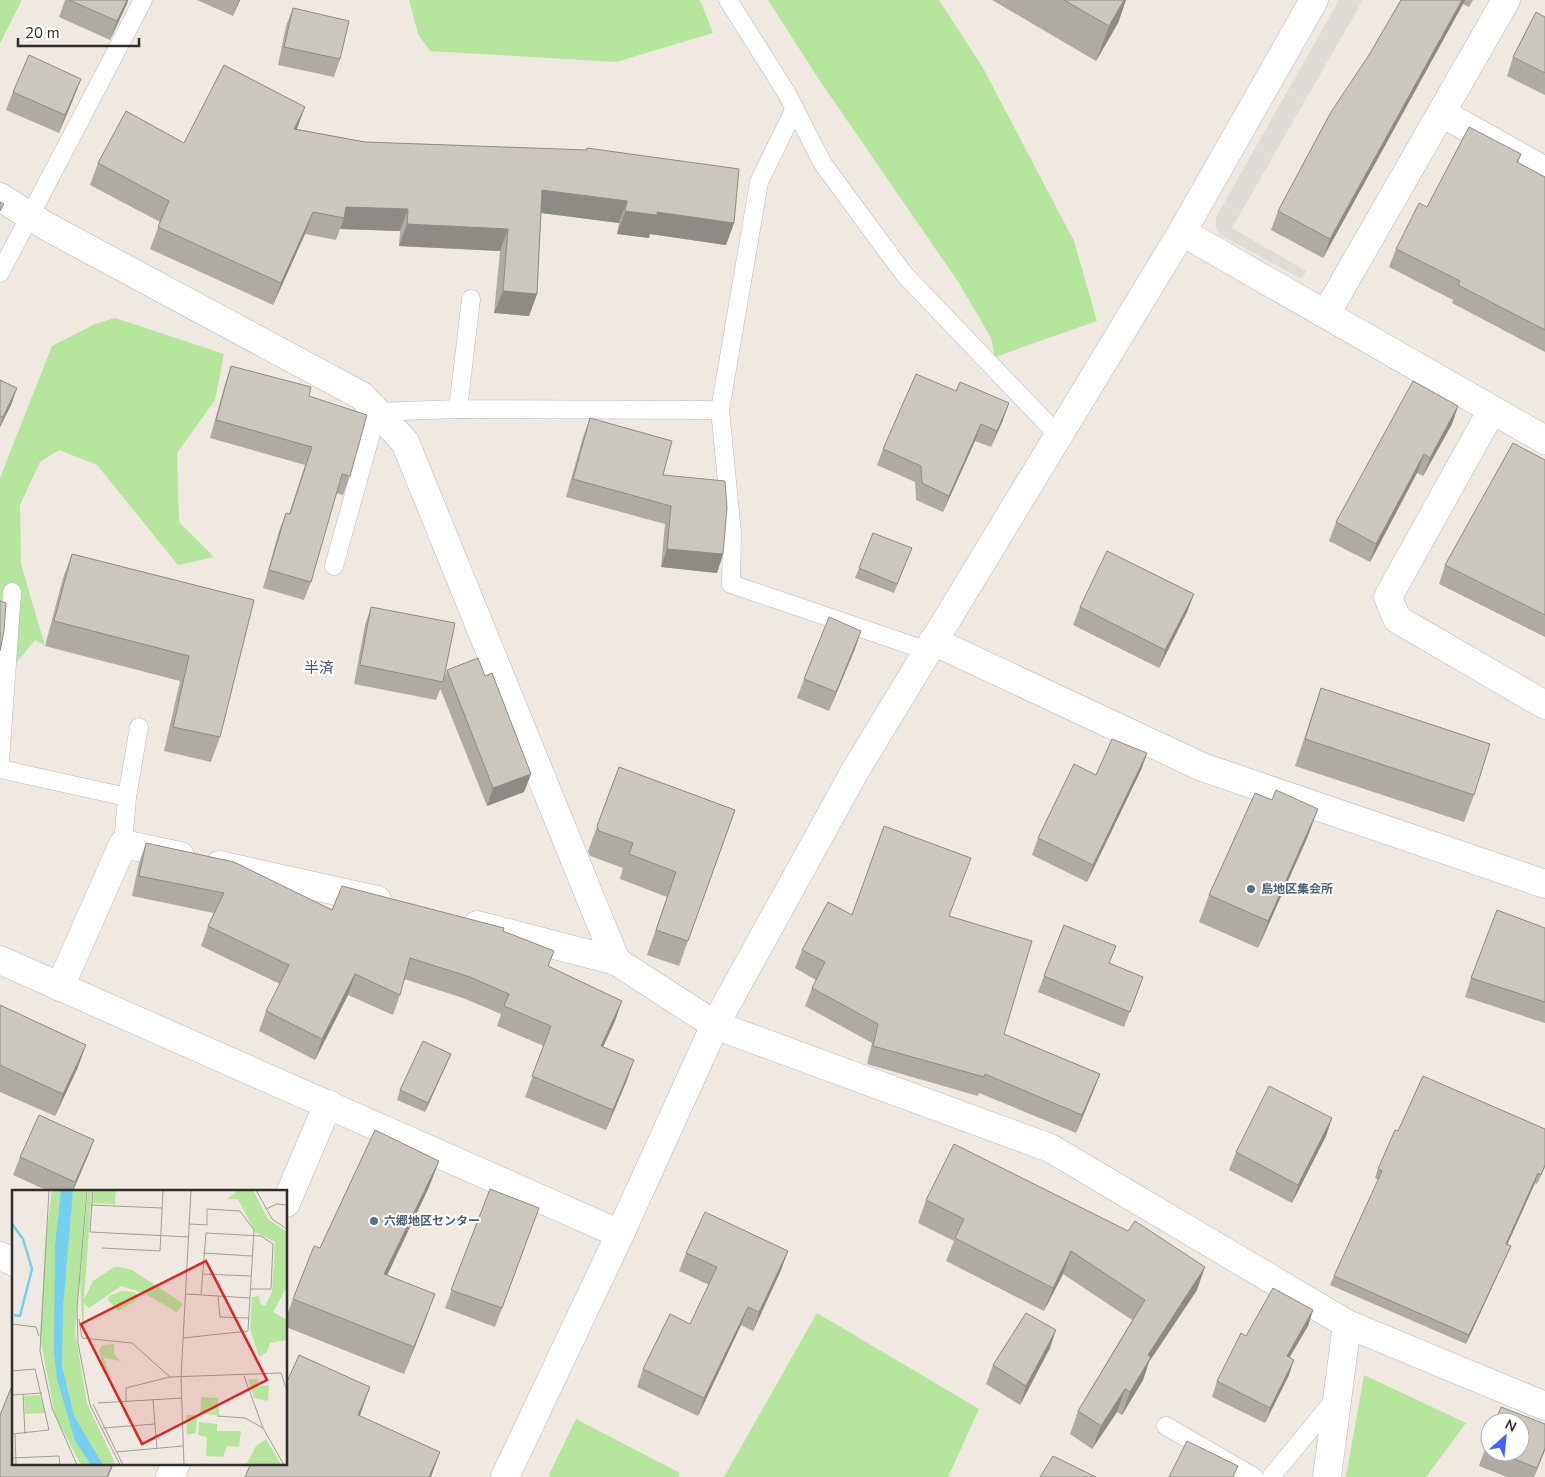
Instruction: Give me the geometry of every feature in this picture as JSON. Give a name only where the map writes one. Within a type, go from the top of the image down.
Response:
[{"type":"street","points":[[505,1477],[620,1234],[715,1025],[855,771],[1182,232],[1314,0]]},
{"type":"street","points":[[1326,314],[1506,0]]},
{"type":"street","points":[[1442,113],[1545,171]]},
{"type":"street","points":[[0,197],[31,216],[362,396],[405,442],[616,961]]},
{"type":"street","points":[[1182,232],[1545,440]]},
{"type":"street","points":[[1492,410],[1388,597],[1397,619],[1545,705]]},
{"type":"street","points":[[930,646],[1202,767],[1545,884]]},
{"type":"street","points":[[60,986],[123,844],[399,905]]},
{"type":"street","points":[[455,920],[616,961],[715,1025],[1050,1148],[1347,1324],[1545,1406]]},
{"type":"street","points":[[0,960],[620,1234]]},
{"type":"street","points":[[288,1198],[328,1104]]},
{"type":"street","points":[[0,1256],[12,1261]]},
{"type":"street","points":[[1327,1477],[1347,1324]]},
{"type":"street","points":[[170,1477],[176,1464]]},
{"type":"lane","points":[[0,272],[143,0]]},
{"type":"lane","points":[[728,0],[795,108],[823,164],[904,274],[1058,435]]},
{"type":"lane","points":[[795,108],[759,182],[720,410],[732,533],[731,584],[930,646]]},
{"type":"lane","points":[[458,408],[471,299]]},
{"type":"lane","points":[[334,566],[377,412],[458,408],[720,410]]},
{"type":"lane","points":[[0,761],[12,592]]},
{"type":"lane","points":[[123,844],[127,797],[139,727]]},
{"type":"lane","points":[[0,769],[127,797]]},
{"type":"lane","points":[[1271,1477],[1338,1395]]},
{"type":"lane","points":[[1166,1426],[1254,1477]]},
{"type":"green space","points":[[0,0],[22,0],[0,43]]},
{"type":"green space","points":[[409,0],[700,0],[713,33],[616,62],[430,51],[418,34]]},
{"type":"green space","points":[[768,0],[939,0],[983,68],[1074,241],[1097,321],[995,357],[991,338],[959,283],[820,81]]},
{"type":"green space","points":[[115,318],[224,354],[215,400],[177,453],[179,522],[214,557],[178,565],[97,465],[59,450],[40,462],[20,505],[21,564],[45,646],[35,640],[16,663],[0,617],[0,478],[52,346],[95,324]]},
{"type":"green space","points":[[817,1313],[979,1409],[948,1477],[724,1477]]},
{"type":"green space","points":[[1364,1375],[1466,1423],[1426,1477],[1346,1477]]},
{"type":"green space","points":[[576,1419],[680,1473],[678,1477],[548,1477]]},
{"type":"shaded area","points":[[1339,0],[1363,0],[1232,228],[1306,271],[1302,279],[1220,235],[1216,227],[1216,217]]},
{"type":"building","points":[[69,0],[127,0],[117,21]]},
{"type":"building","points":[[1064,0],[1124,0],[1109,26]]},
{"type":"building","points":[[1401,0],[1462,0],[1330,239],[1278,211],[1331,112],[1369,55]]},
{"type":"building","points":[[293,8],[349,21],[340,59],[284,47]]},
{"type":"building","points":[[1536,12],[1545,17],[1545,73],[1513,57]]},
{"type":"building","points":[[29,55],[81,79],[65,115],[13,92]]},
{"type":"building","points":[[224,65],[305,107],[294,129],[365,142],[587,150],[587,148],[739,169],[734,223],[657,212],[657,215],[625,211],[627,201],[542,190],[537,294],[503,291],[508,229],[407,224],[408,209],[346,207],[344,218],[313,212],[281,283],[158,227],[169,201],[98,163],[126,111],[184,143]]},
{"type":"building","points":[[1469,127],[1521,154],[1517,162],[1545,177],[1545,330],[1458,285],[1460,281],[1396,249],[1419,203],[1427,207]]},
{"type":"building","points":[[0,202],[4,204],[0,211]]},
{"type":"building","points":[[231,366],[311,387],[309,396],[367,415],[350,476],[342,474],[311,582],[269,570],[286,513],[290,514],[312,447],[216,420]]},
{"type":"building","points":[[916,374],[956,391],[960,382],[1009,403],[997,431],[981,424],[949,496],[922,483],[921,466],[883,449]]},
{"type":"building","points":[[0,380],[17,388],[3,417],[0,416]]},
{"type":"building","points":[[1413,381],[1458,406],[1430,458],[1424,454],[1376,544],[1336,522]]},
{"type":"building","points":[[590,418],[672,441],[663,475],[725,481],[727,508],[723,554],[667,549],[671,506],[573,479]]},
{"type":"building","points":[[1513,443],[1545,460],[1545,615],[1445,565]]},
{"type":"building","points":[[873,533],[912,548],[897,584],[859,568]]},
{"type":"building","points":[[1107,551],[1194,594],[1165,650],[1080,607]]},
{"type":"building","points":[[72,554],[254,600],[220,737],[173,727],[189,656],[54,621]]},
{"type":"building","points":[[0,601],[6,603],[0,651]]},
{"type":"building","points":[[371,607],[455,623],[443,682],[360,665]]},
{"type":"building","points":[[829,617],[861,631],[836,692],[804,679]]},
{"type":"building","points":[[478,658],[485,676],[492,673],[531,774],[493,788],[447,670]]},
{"type":"building","points":[[1321,688],[1490,744],[1474,795],[1305,739]]},
{"type":"building","points":[[1112,739],[1147,753],[1093,865],[1038,838],[1074,764],[1096,775]]},
{"type":"building","points":[[619,767],[735,810],[688,941],[656,930],[676,872],[629,854],[633,843],[599,831],[597,826]]},
{"type":"building","points":[[1276,790],[1318,809],[1268,921],[1209,895],[1255,793],[1272,800]]},
{"type":"building","points":[[884,826],[971,858],[949,916],[1032,941],[1004,1034],[1100,1074],[1082,1115],[985,1074],[984,1077],[873,1046],[878,1024],[812,988],[825,962],[802,950],[828,902],[852,915]]},
{"type":"building","points":[[146,843],[234,862],[332,910],[342,886],[504,928],[503,931],[554,951],[548,966],[622,1001],[601,1046],[634,1060],[613,1110],[532,1076],[551,1026],[504,1006],[509,994],[470,977],[410,958],[400,995],[355,974],[322,1039],[266,1011],[289,965],[208,926],[224,893],[139,876]]},
{"type":"building","points":[[1497,910],[1545,928],[1545,1002],[1471,978]]},
{"type":"building","points":[[1064,925],[1116,946],[1109,963],[1143,977],[1130,1012],[1044,976]]},
{"type":"building","points":[[0,1005],[86,1045],[63,1094],[0,1065]]},
{"type":"building","points":[[423,1041],[451,1054],[428,1103],[400,1090]]},
{"type":"building","points":[[1423,1076],[1545,1129],[1545,1165],[1541,1175],[1538,1173],[1506,1244],[1511,1246],[1469,1335],[1334,1276],[1382,1171],[1378,1169],[1395,1130],[1398,1131]]},
{"type":"building","points":[[1269,1086],[1332,1118],[1298,1185],[1236,1152]]},
{"type":"building","points":[[39,1115],[94,1140],[75,1182],[20,1157]]},
{"type":"building","points":[[375,1130],[439,1161],[384,1274],[435,1294],[414,1347],[293,1299],[314,1246],[320,1248]]},
{"type":"building","points":[[954,1144],[1128,1231],[1135,1221],[1205,1267],[1148,1355],[1151,1357],[1130,1392],[1125,1389],[1101,1426],[1078,1411],[1145,1300],[1071,1251],[1053,1288],[955,1238],[964,1219],[926,1200]]},
{"type":"building","points":[[490,1189],[539,1208],[502,1308],[451,1290]]},
{"type":"building","points":[[705,1212],[788,1251],[759,1312],[748,1307],[704,1398],[643,1369],[670,1314],[690,1324],[717,1267],[686,1253]]},
{"type":"building","points":[[1273,1288],[1313,1310],[1287,1356],[1294,1360],[1270,1408],[1217,1381],[1241,1333],[1246,1336]]},
{"type":"building","points":[[1026,1313],[1056,1330],[1026,1386],[993,1365]]},
{"type":"building","points":[[299,1355],[370,1387],[358,1415],[440,1452],[429,1477],[245,1477],[251,1464],[288,1464],[288,1380]]},
{"type":"building","points":[[12,1388],[12,1464],[113,1464],[107,1477],[0,1477],[0,1415]]},
{"type":"building","points":[[1501,1407],[1514,1412],[1499,1412]]},
{"type":"building","points":[[1530,1418],[1545,1424],[1545,1448],[1537,1468],[1522,1462],[1530,1462]]},
{"type":"building","points":[[1187,1441],[1238,1466],[1233,1477],[1169,1477]]},
{"type":"building","points":[[1053,1456],[1096,1477],[1040,1477]]},
{"type":"place","name":"島地区集会所","points":[[1251,889]]},
{"type":"place","name":"六郷地区センター","points":[[374,1221]]},
{"type":"district","name":"半済","points":[[319,668]]}]
